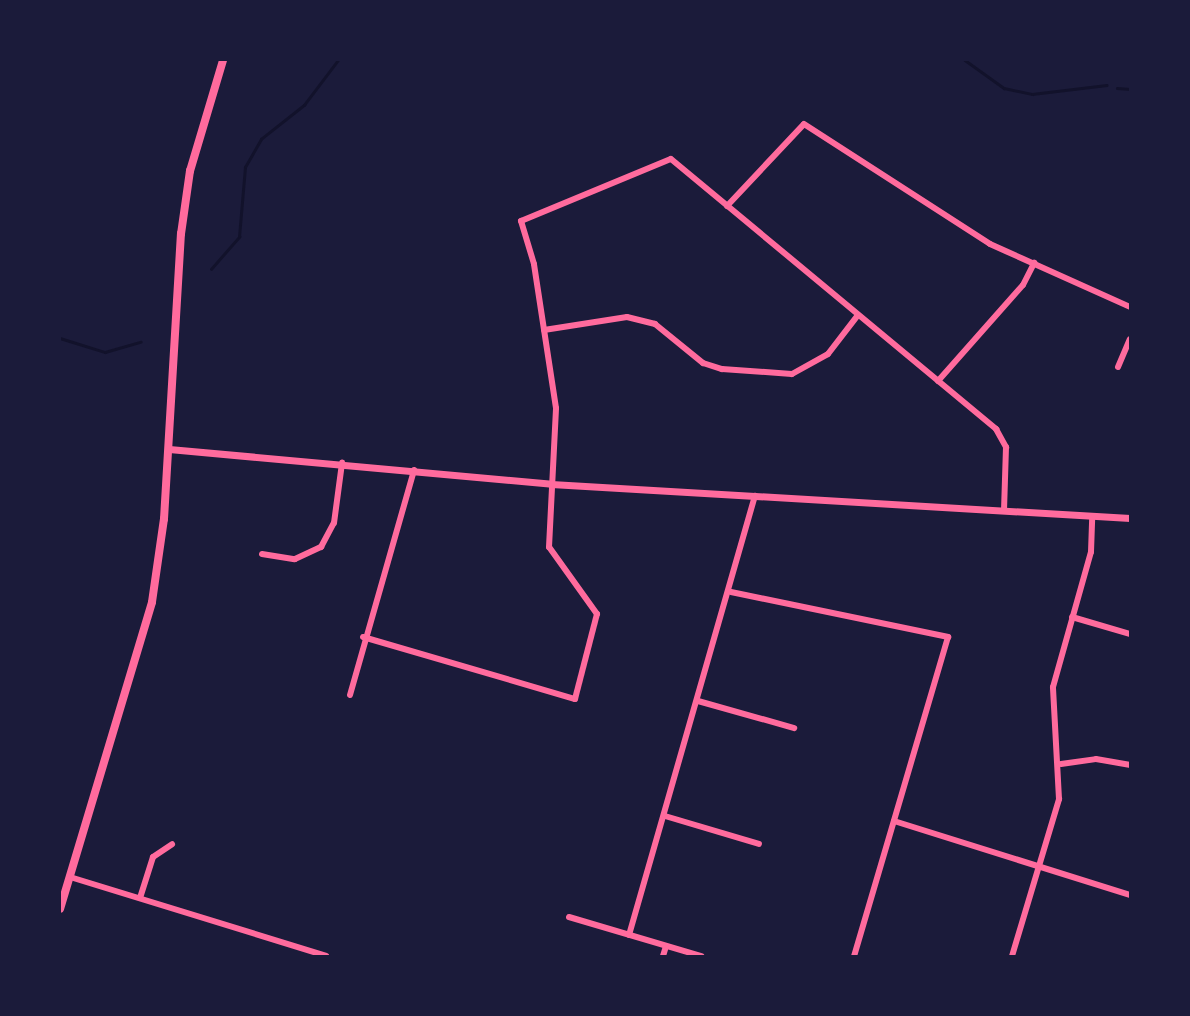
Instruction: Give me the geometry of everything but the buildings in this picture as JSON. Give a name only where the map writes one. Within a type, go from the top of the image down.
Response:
[{"type":"main road","points":[[60,909],[152,602],[169,449],[181,234],[190,171],[223,60]]},
{"type":"street","points":[[727,206],[804,124],[990,244],[1130,307]]},
{"type":"street","points":[[363,637],[575,699],[597,614],[549,547],[556,408],[544,330],[521,221],[671,159],[996,429],[1006,447],[1004,511]]},
{"type":"street","points":[[938,381],[1023,285],[1034,263]]},
{"type":"street","points":[[544,330],[627,317],[655,324],[704,363],[722,369],[809,369],[858,315]]},
{"type":"street","points":[[1118,367],[1130,339]]},
{"type":"street","points":[[169,449],[551,484],[1130,518]]},
{"type":"street","points":[[262,554],[295,559],[321,547],[334,523],[342,463]]},
{"type":"street","points":[[350,695],[363,637],[414,470]]},
{"type":"street","points":[[629,935],[731,592],[755,496]]},
{"type":"street","points":[[1012,957],[1059,799],[1061,764],[1053,687],[1090,552],[1092,516]]},
{"type":"street","points":[[731,592],[948,637],[854,957]]},
{"type":"street","points":[[1072,617],[1130,634]]},
{"type":"street","points":[[698,701],[794,728]]},
{"type":"street","points":[[1061,764],[1096,759],[1130,765]]},
{"type":"street","points":[[665,816],[759,844]]},
{"type":"street","points":[[894,821],[1130,894]]},
{"type":"street","points":[[140,898],[153,857],[172,844]]},
{"type":"street","points":[[70,877],[326,957]]},
{"type":"street","points":[[569,917],[701,957]]},
{"type":"street","points":[[663,957],[666,946]]},
{"type":"waterway","points":[[211,269],[239,237],[245,167],[261,139],[304,105],[338,60]]},
{"type":"waterway","points":[[965,60],[1004,88],[1032,94],[1106,85]]},
{"type":"waterway","points":[[1117,88],[1130,89]]},
{"type":"waterway","points":[[60,338],[105,352],[141,342]]}]
